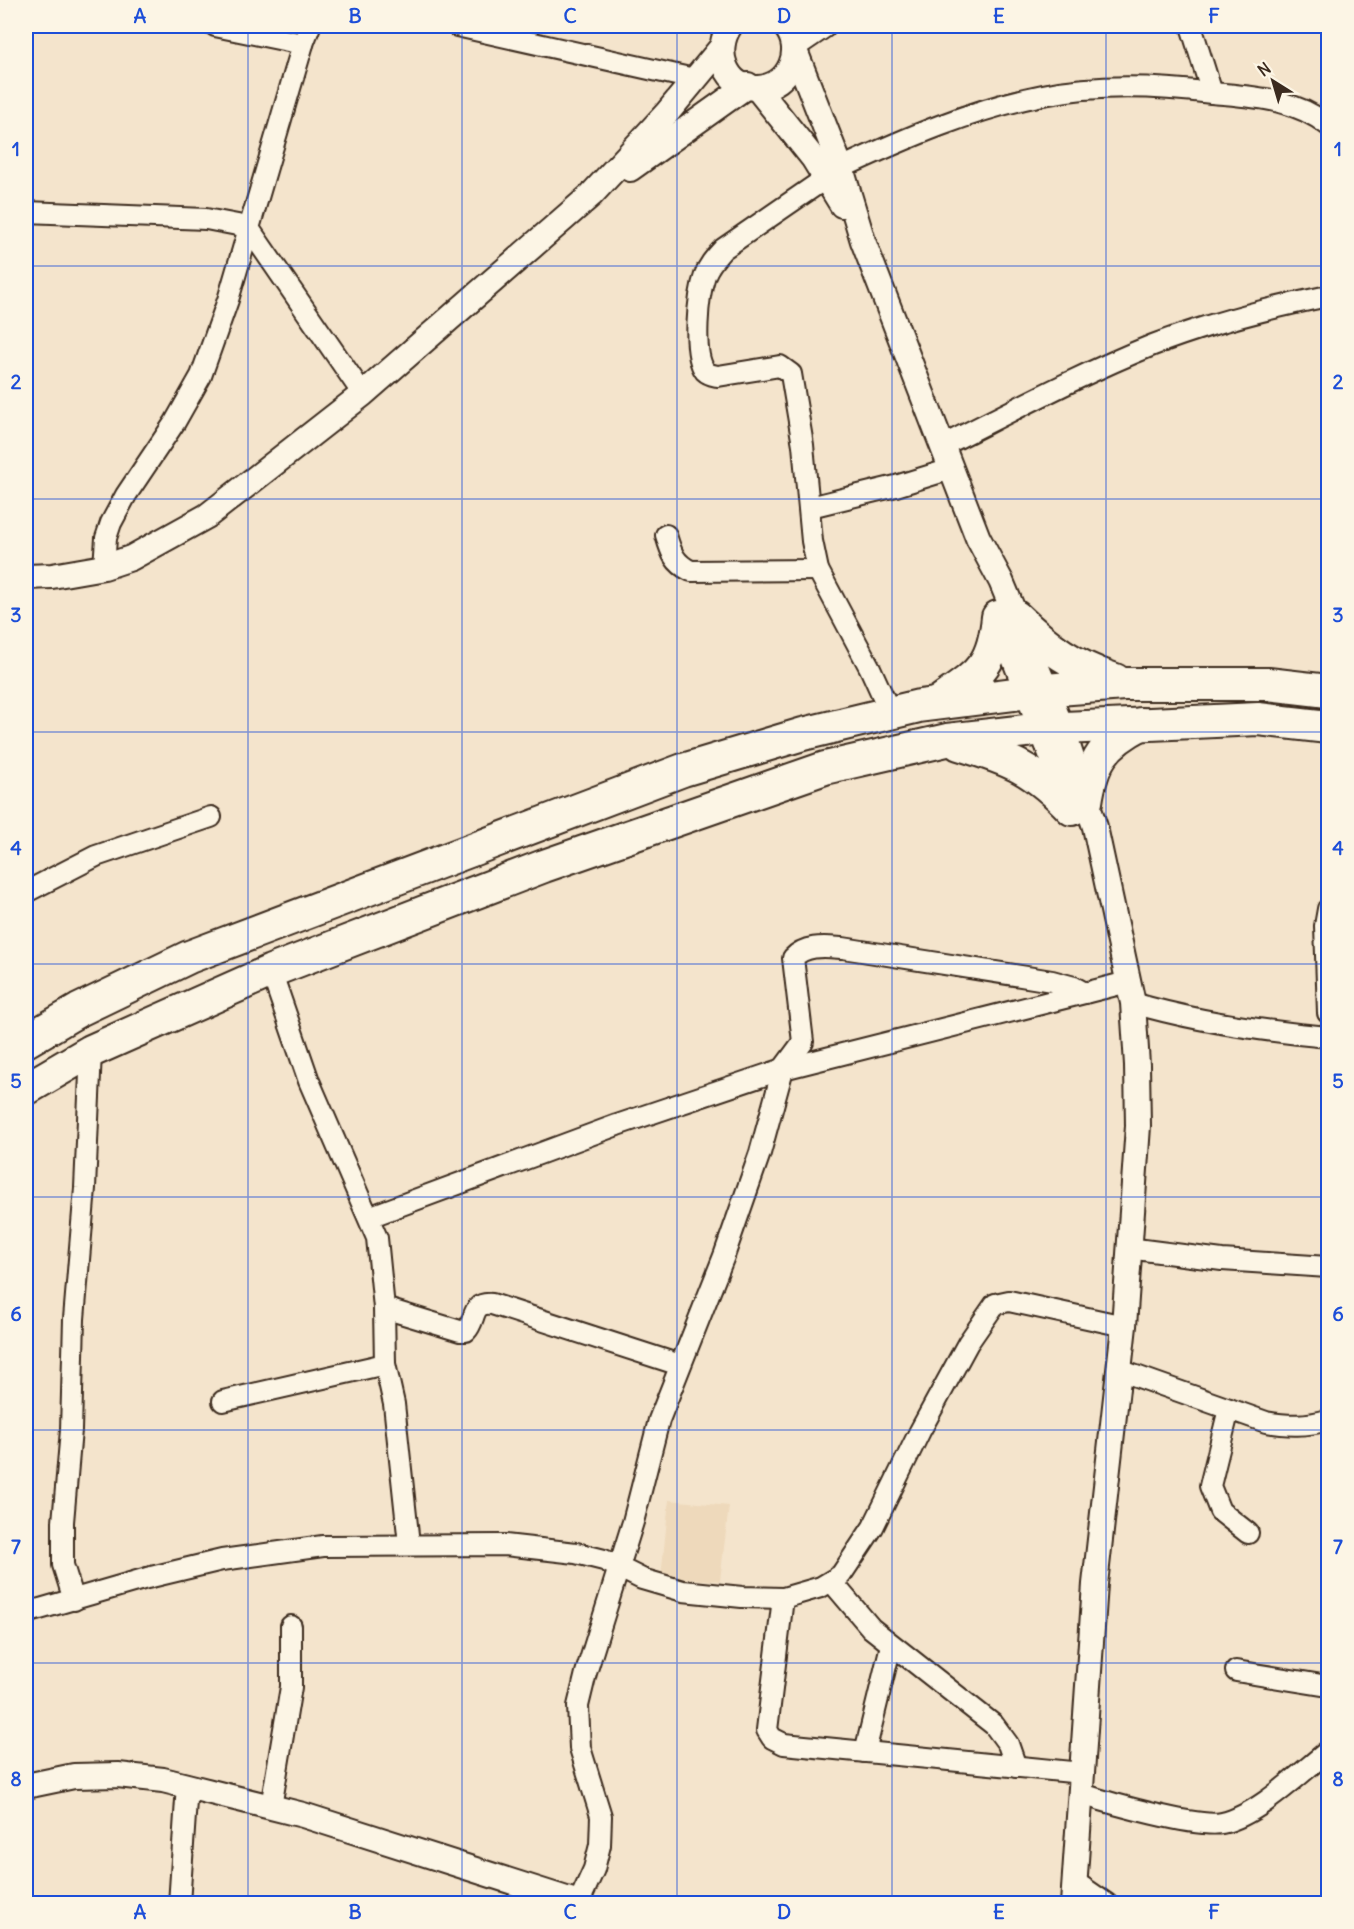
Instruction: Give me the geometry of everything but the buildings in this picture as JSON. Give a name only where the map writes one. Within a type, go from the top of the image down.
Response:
[{"type":"main road","points":[[937,704],[978,674],[990,658],[1007,617],[1056,653],[1084,669],[1124,684]]},
{"type":"main road","points":[[26,1041],[79,1010],[189,957],[683,771],[803,734],[890,712],[1036,691],[1124,684],[1268,684],[1329,691]]},
{"type":"main road","points":[[26,1089],[91,1051],[271,971],[544,866],[825,768],[947,740],[1052,728],[1258,719],[1329,727]]},
{"type":"main road","points":[[947,740],[1004,757],[1029,770],[1079,806],[1096,762],[1112,742],[1143,723]]},
{"type":"street","points":[[104,567],[106,538],[111,523],[126,495],[175,422],[201,376],[228,300],[306,35],[215,26]]},
{"type":"street","points":[[457,26],[694,79]]},
{"type":"street","points":[[591,195],[753,87],[773,83],[783,76],[792,41],[823,26]]},
{"type":"street","points":[[1191,26],[1212,93]]},
{"type":"street","points":[[26,577],[52,576],[104,567],[131,558],[207,516],[363,394],[591,195],[667,113],[694,79],[721,35]]},
{"type":"street","points":[[721,35],[728,71],[737,80],[753,87],[834,173]]},
{"type":"street","points":[[792,41],[834,173],[863,241],[978,538],[1001,581],[1007,617],[1052,728],[1079,806],[1095,827],[1131,992],[1138,1126],[1124,1326],[1095,1584],[1074,1893],[1107,1904]]},
{"type":"street","points":[[890,712],[862,652],[818,570],[812,541],[810,507],[791,374],[780,366],[718,376],[709,374],[704,369],[699,353],[699,296],[711,262],[723,249],[834,173],[910,136],[1044,95],[1096,88],[1177,88],[1284,102],[1309,112],[1329,125]]},
{"type":"street","points":[[26,212],[206,219],[248,227],[363,394]]},
{"type":"street","points":[[942,446],[1086,375],[1153,345],[1225,321],[1329,296]]},
{"type":"street","points":[[810,507],[896,486],[951,469]]},
{"type":"street","points":[[666,535],[673,557],[682,567],[691,571],[818,570]]},
{"type":"street","points":[[26,892],[96,856],[211,817]]},
{"type":"street","points":[[1329,909],[1325,926],[1329,1013]]},
{"type":"street","points":[[26,1786],[74,1776],[118,1775],[187,1785],[271,1807],[523,1895],[581,1903],[600,1845],[602,1816],[580,1748],[578,1706],[617,1567],[641,1493],[659,1420],[731,1235],[760,1153],[783,1069],[801,1046],[803,1038],[793,960],[799,952],[811,948],[843,948],[1052,981],[1074,987],[1084,993]]},
{"type":"street","points":[[271,971],[309,1081],[377,1238],[384,1308],[385,1364],[394,1404],[409,1544]]},
{"type":"street","points":[[369,1218],[617,1125],[783,1069],[1084,993],[1131,992],[1177,1016],[1228,1026],[1329,1037]]},
{"type":"street","points":[[74,1600],[63,1564],[63,1522],[71,1430],[75,1319],[85,1188],[91,1051]]},
{"type":"street","points":[[1128,1248],[1222,1260],[1329,1267]]},
{"type":"street","points":[[26,1613],[147,1578],[222,1560],[324,1546],[409,1544],[505,1545],[576,1553],[604,1560],[642,1579],[683,1591],[783,1598],[832,1582],[841,1575],[873,1527],[962,1352],[987,1311],[995,1304],[1009,1301],[1124,1326]]},
{"type":"street","points":[[384,1308],[466,1331],[470,1327],[474,1311],[479,1306],[492,1304],[680,1365]]},
{"type":"street","points":[[223,1401],[385,1364]]},
{"type":"street","points":[[1119,1370],[1229,1409],[1290,1426],[1309,1425],[1329,1420]]},
{"type":"street","points":[[1229,1409],[1210,1486],[1220,1511],[1234,1525],[1248,1533]]},
{"type":"street","points":[[832,1582],[855,1612],[891,1645],[994,1725],[1008,1744],[1016,1767]]},
{"type":"street","points":[[783,1598],[767,1730],[770,1735],[784,1744],[1016,1767],[1082,1783],[1111,1803],[1201,1823],[1224,1822],[1263,1802],[1329,1751]]},
{"type":"street","points":[[271,1807],[291,1687],[291,1626]]},
{"type":"street","points":[[865,1752],[891,1645]]},
{"type":"street","points":[[1236,1671],[1329,1686]]},
{"type":"street","points":[[179,1904],[187,1785]]},
{"type":"shaded area","points":[[669,1500],[729,1506],[720,1581],[661,1577]]}]
